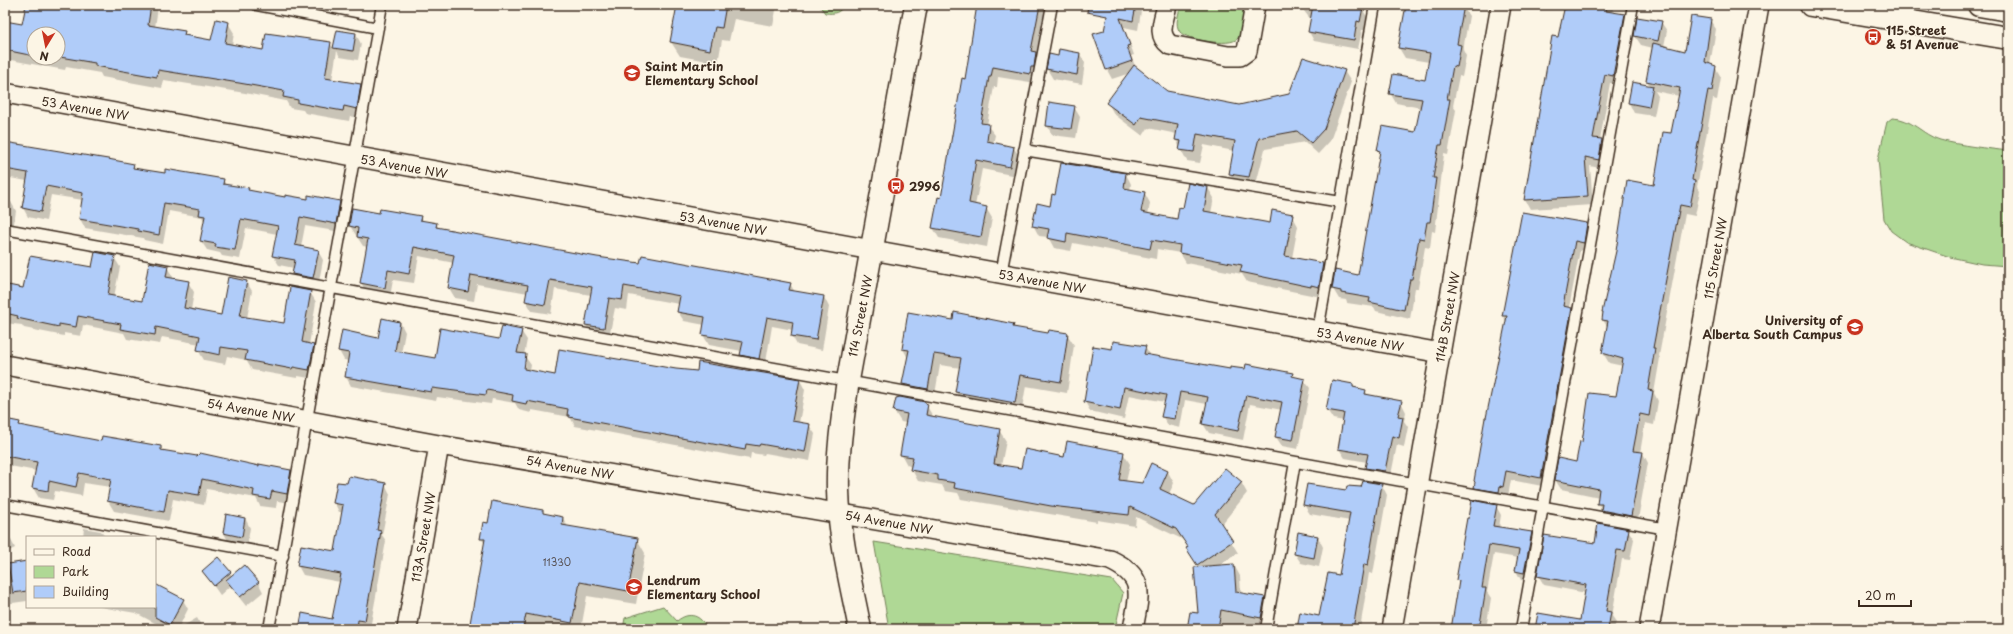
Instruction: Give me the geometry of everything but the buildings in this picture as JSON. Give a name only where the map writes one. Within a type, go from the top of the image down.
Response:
[{"type":"street","name":"114 Street NW","points":[[860,629],[844,547],[840,514],[838,490],[840,442],[848,380],[916,5]]},
{"type":"street","points":[[1167,5],[1162,34],[1163,40],[1170,45],[1228,56],[1240,56],[1247,51],[1255,5]]},
{"type":"street","name":"114B Street NW","points":[[1392,629],[1501,5]]},
{"type":"street","name":"115 Street NW","points":[[1649,629],[1759,5]]},
{"type":"street","points":[[1811,5],[2008,38]]},
{"type":"street","points":[[1979,5],[2008,10]]},
{"type":"street","name":"53 Avenue NW","points":[[5,94],[1441,353]]},
{"type":"street","name":"54 Avenue NW","points":[[5,366],[439,445],[1110,560],[1132,574],[1136,581],[1139,590],[1133,629]]},
{"type":"street","name":"113A Street NW","points":[[406,629],[439,445]]},
{"type":"lane","points":[[257,5],[378,28]]},
{"type":"lane","points":[[269,629],[306,420],[332,288],[382,5]]},
{"type":"lane","points":[[1001,274],[1052,5]]},
{"type":"lane","points":[[1318,331],[1375,5]]},
{"type":"lane","points":[[1521,629],[1633,5]]},
{"type":"lane","points":[[1024,150],[1341,202]]},
{"type":"lane","points":[[5,229],[1667,529]]},
{"type":"lane","points":[[1266,629],[1295,462]]},
{"type":"lane","points":[[5,505],[283,556]]},
{"type":"green space","points":[[819,5],[845,5],[839,11],[825,13]]},
{"type":"green space","points":[[1181,5],[1243,5],[1240,35],[1234,41],[1218,42],[1199,40],[1184,35],[1180,32],[1177,26]]},
{"type":"green space","points":[[1892,118],[1905,121],[1940,140],[2008,151],[2008,266],[1982,264],[1950,257],[1906,242],[1891,231],[1884,219],[1878,159],[1887,122]]},
{"type":"green space","points":[[874,542],[1112,580],[1123,593],[1115,629],[889,629]]},
{"type":"green space","points":[[663,606],[677,621],[686,616],[694,616],[701,620],[707,629],[623,629],[625,618]]},
{"type":"place","name":"115 Street & 51 Avenue","points":[[1873,37]]},
{"type":"place","name":"Saint Martin Elementary School","points":[[632,73]]},
{"type":"place","name":"2996","points":[[896,186]]},
{"type":"place","name":"University of Alberta South Campus","points":[[1855,327]]},
{"type":"place","name":"Lendrum Elementary School","points":[[634,587]]}]
